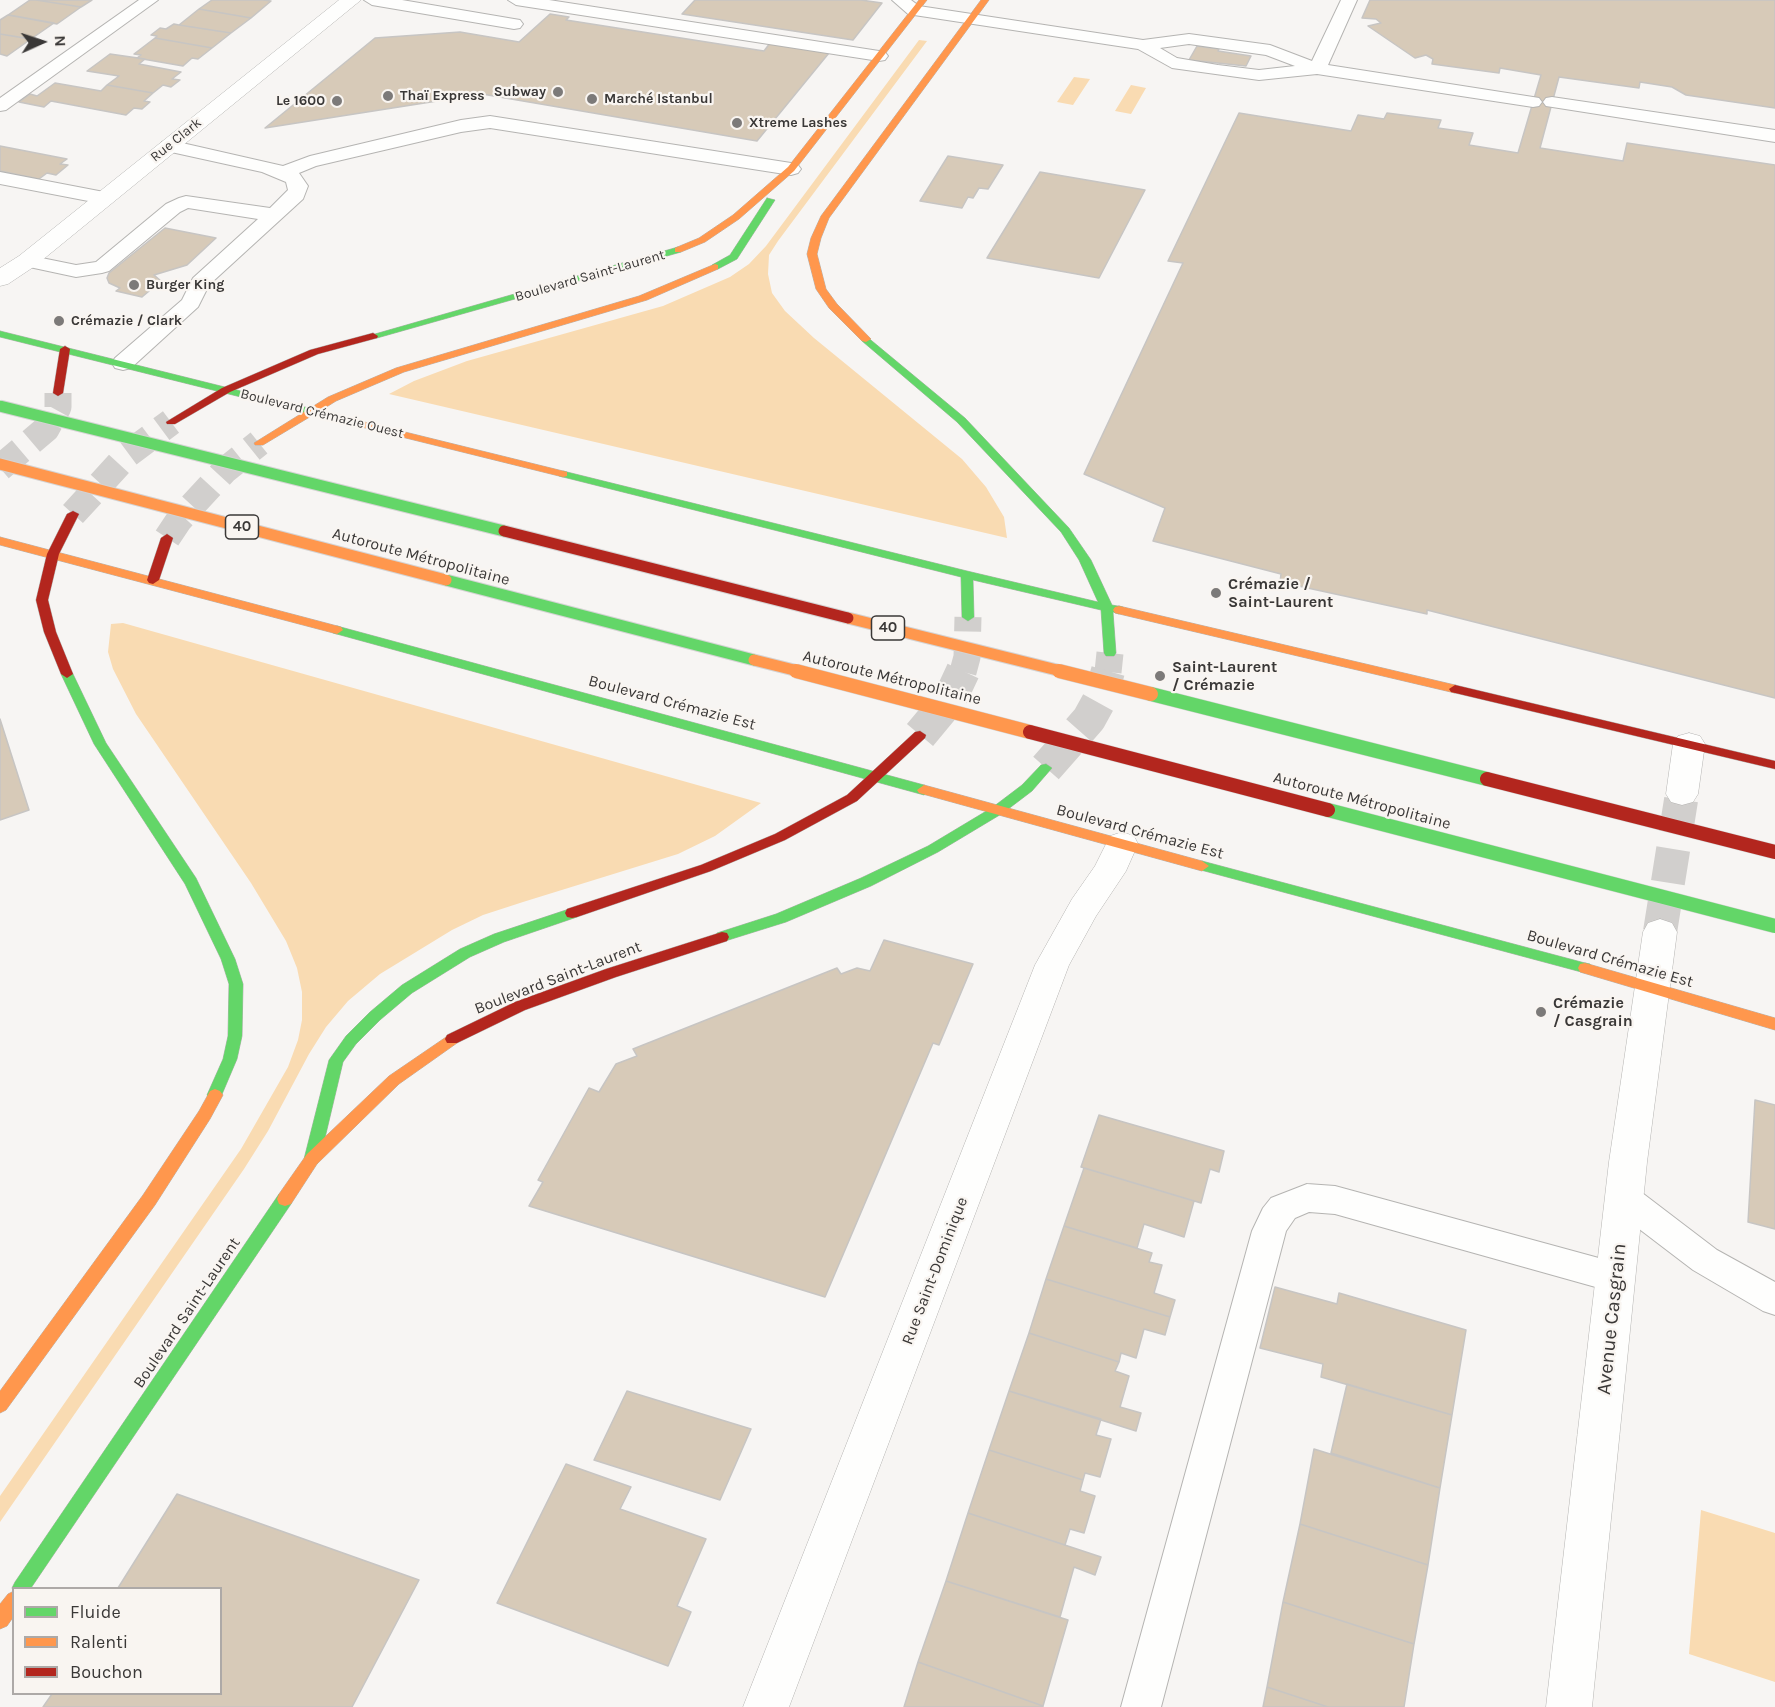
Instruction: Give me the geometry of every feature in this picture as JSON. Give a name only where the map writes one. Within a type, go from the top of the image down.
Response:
[{"type":"main road","points":[[985,0],[824,218],[816,238],[813,254],[815,272],[821,289],[852,327],[961,420],[1065,530],[1085,560],[1107,607],[1110,653]]},
{"type":"main road","name":"Boulevard Saint-Laurent","points":[[171,422],[226,390],[292,360],[684,248],[702,240],[736,217],[791,169],[879,56],[912,3]]},
{"type":"main road","points":[[259,443],[355,388],[400,370],[643,298],[699,276],[734,257],[791,169]]},
{"type":"main road","name":"Boulevard Crémazie Ouest","points":[[0,334],[967,575]]},
{"type":"main road","points":[[58,393],[65,349]]},
{"type":"main road","name":"40","points":[[0,406],[1775,852]]},
{"type":"main road","name":"Autoroute Métropolitaine","points":[[0,464],[1775,926]]},
{"type":"main road","points":[[0,1405],[149,1200],[205,1115],[230,1059],[236,1036],[236,984],[228,959],[204,906],[100,744],[69,680],[50,632],[42,600],[53,554],[73,514]]},
{"type":"main road","points":[[0,541],[153,580],[167,538]]},
{"type":"main road","points":[[968,617],[967,575],[1775,765]]},
{"type":"main road","name":"Boulevard Crémazie Est","points":[[153,580],[497,672],[1775,1024]]},
{"type":"main road","points":[[312,1159],[336,1060],[375,1016],[407,989],[465,953],[499,938],[706,868],[771,842],[852,798],[878,777],[920,735]]},
{"type":"main road","name":"Boulevard Saint-Laurent","points":[[22,1587],[312,1159],[394,1080],[423,1057],[478,1025],[567,989],[781,918],[831,898],[933,849],[998,810],[1027,788],[1047,768]]},
{"type":"main road","points":[[0,1620],[12,1603]]},
{"type":"street","name":"Rue Clark","points":[[0,279],[27,261],[351,0]]},
{"type":"street","points":[[1682,794],[1689,744]]},
{"type":"street","name":"Rue Saint-Dominique","points":[[766,1707],[1052,965],[1084,908],[1109,871],[1122,844]]},
{"type":"street","name":"Avenue Casgrain","points":[[1569,1707],[1625,1199],[1660,932]]},
{"type":"lane","points":[[0,106],[150,0]]},
{"type":"lane","points":[[372,0],[514,24]]},
{"type":"lane","points":[[516,0],[879,56]]},
{"type":"lane","points":[[610,15],[626,0]]},
{"type":"lane","points":[[1317,69],[1349,0]]},
{"type":"lane","points":[[912,3],[971,19],[1143,45],[1190,39],[1270,50],[1317,69],[1533,102]]},
{"type":"lane","points":[[1143,45],[1172,63],[1218,70],[1259,75],[1317,69]]},
{"type":"lane","points":[[1552,102],[1775,136]]},
{"type":"lane","points":[[283,173],[310,162],[461,126],[490,122],[791,169]]},
{"type":"lane","points":[[123,363],[191,303],[201,282],[296,195],[298,190],[293,178],[283,173],[244,161],[169,146]]},
{"type":"lane","points":[[0,178],[104,198]]},
{"type":"lane","points":[[27,261],[76,271],[102,267],[173,208],[186,202],[274,215]]},
{"type":"lane","points":[[1141,1707],[1269,1232],[1282,1208],[1307,1198],[1335,1200],[1617,1278]]},
{"type":"lane","points":[[1625,1199],[1706,1260],[1775,1300]]},
{"type":"shaded area","points":[[919,40],[927,41],[778,241],[769,255],[768,274],[772,293],[785,311],[814,338],[962,459],[986,487],[1004,517],[1007,538],[389,394],[414,381],[467,361],[663,306],[730,277],[749,264],[766,246]]},
{"type":"shaded area","points":[[1074,77],[1090,79],[1073,105],[1057,102]]},
{"type":"shaded area","points":[[1131,85],[1146,88],[1131,114],[1115,111]]},
{"type":"shaded area","points":[[123,623],[761,803],[715,836],[678,854],[483,915],[452,930],[380,974],[348,1001],[326,1027],[309,1054],[268,1131],[244,1169],[0,1522],[0,1496],[241,1149],[288,1067],[298,1040],[302,1020],[302,992],[297,968],[286,941],[251,883],[136,714],[113,669],[108,652],[111,624]]},
{"type":"shaded area","points":[[1701,1510],[1775,1533],[1775,1682],[1689,1654]]},
{"type":"building","points":[[30,0],[81,7],[57,24],[8,15]]},
{"type":"building","points":[[36,0],[92,0],[81,7]]},
{"type":"building","points":[[212,0],[271,1],[251,18],[199,9]]},
{"type":"building","points":[[695,0],[861,0],[882,3],[853,40],[682,14]]},
{"type":"building","points":[[1370,0],[1775,0],[1775,108],[1686,95],[1672,87],[1640,82],[1639,88],[1559,77],[1540,148],[1623,161],[1627,143],[1775,165],[1775,698],[1427,610],[1427,614],[1280,582],[1281,574],[1153,541],[1165,508],[1084,474],[1183,263],[1168,261],[1239,113],[1351,131],[1358,115],[1384,119],[1387,113],[1441,120],[1438,128],[1473,133],[1469,145],[1518,153],[1541,75],[1500,68],[1499,73],[1432,64],[1433,59],[1426,55],[1415,58],[1368,26],[1381,23],[1376,19],[1362,18]]},
{"type":"building","points":[[199,9],[251,18],[231,33],[179,25]]},
{"type":"building","points":[[550,14],[569,17],[566,20],[764,51],[770,43],[829,53],[757,141],[482,94],[265,128],[375,38],[460,32],[519,42]]},
{"type":"building","points":[[8,15],[54,23],[31,39],[0,34],[0,20]]},
{"type":"building","points":[[174,24],[231,33],[212,48],[155,38],[157,36],[151,35],[160,28],[166,29]]},
{"type":"building","points":[[0,34],[31,39],[7,56],[0,54]]},
{"type":"building","points":[[155,38],[212,48],[198,59],[192,58],[183,66],[137,58],[141,55],[134,54]]},
{"type":"building","points":[[1197,46],[1251,56],[1246,66],[1189,60]]},
{"type":"building","points":[[110,54],[145,59],[139,64],[181,72],[172,79],[180,80],[171,87],[163,85],[153,93],[107,85],[119,76],[87,71]]},
{"type":"building","points":[[55,83],[101,91],[107,85],[153,93],[144,101],[150,102],[142,109],[134,108],[126,115],[51,101],[44,107],[19,102],[30,94],[37,96]]},
{"type":"building","points":[[0,146],[67,159],[60,164],[68,165],[56,175],[47,173],[39,179],[0,171]]},
{"type":"building","points":[[948,156],[1003,165],[988,189],[979,188],[973,198],[968,197],[962,208],[920,201]]},
{"type":"building","points":[[1040,172],[1145,190],[1099,278],[987,258]]},
{"type":"building","points":[[165,228],[216,238],[187,265],[154,275],[161,281],[142,297],[116,291],[120,288],[109,283],[107,278],[109,273]]},
{"type":"building","points":[[0,719],[29,810],[0,820]]},
{"type":"building","points":[[884,940],[973,964],[939,1045],[933,1043],[825,1297],[529,1206],[543,1182],[538,1180],[589,1088],[599,1092],[616,1064],[637,1056],[633,1049],[837,968],[841,974],[857,968],[870,971]]},
{"type":"building","points":[[1755,1100],[1775,1105],[1775,1229],[1748,1222]]},
{"type":"building","points":[[1099,1115],[1224,1151],[1219,1172],[1210,1169],[1201,1203],[1081,1167]]},
{"type":"building","points":[[1084,1168],[1194,1201],[1184,1237],[1144,1224],[1137,1248],[1064,1226]]},
{"type":"building","points":[[1064,1226],[1152,1253],[1149,1262],[1162,1265],[1154,1293],[1175,1300],[1170,1317],[1046,1279]]},
{"type":"building","points":[[1046,1279],[1170,1317],[1165,1335],[1144,1329],[1136,1358],[1121,1353],[1119,1362],[1029,1333]]},
{"type":"building","points":[[1275,1287],[1337,1304],[1339,1293],[1466,1330],[1452,1415],[1321,1377],[1323,1364],[1260,1348]]},
{"type":"building","points":[[1029,1333],[1119,1362],[1115,1371],[1129,1376],[1120,1407],[1141,1413],[1136,1431],[1009,1391]]},
{"type":"building","points":[[1347,1384],[1452,1415],[1440,1488],[1331,1453]]},
{"type":"building","points":[[627,1391],[751,1429],[720,1500],[594,1460]]},
{"type":"building","points":[[1009,1391],[1101,1419],[1096,1435],[1111,1439],[1100,1477],[1085,1473],[1083,1480],[989,1450]]},
{"type":"building","points":[[1314,1449],[1440,1488],[1428,1565],[1300,1524]]},
{"type":"building","points":[[989,1450],[1083,1480],[1080,1491],[1095,1496],[1084,1533],[1070,1529],[1065,1545],[968,1513]]},
{"type":"building","points":[[566,1464],[631,1487],[620,1509],[706,1539],[677,1606],[691,1612],[668,1666],[497,1603]]},
{"type":"building","points":[[177,1494],[419,1580],[352,1707],[43,1707],[51,1695],[222,1695],[222,1587],[119,1587]]},
{"type":"building","points":[[968,1513],[1101,1557],[1095,1575],[1074,1567],[1060,1617],[946,1581]]},
{"type":"building","points":[[1300,1524],[1428,1565],[1414,1644],[1283,1602]]},
{"type":"building","points":[[946,1581],[1068,1620],[1043,1706],[918,1662]]},
{"type":"building","points":[[1283,1602],[1414,1644],[1404,1707],[1328,1707],[1267,1687]]},
{"type":"building","points":[[918,1662],[1043,1706],[1043,1707],[904,1707]]},
{"type":"building","points":[[1267,1687],[1328,1707],[1263,1707]]},
{"type":"tunnel","points":[[0,468],[46,429],[58,407],[58,393]]},
{"type":"tunnel","points":[[73,514],[128,454],[171,422]]},
{"type":"tunnel","points":[[167,538],[179,520],[224,471],[259,443]]},
{"type":"tunnel","points":[[963,672],[967,657],[968,617]]},
{"type":"tunnel","points":[[1108,672],[1110,653]]},
{"type":"tunnel","points":[[920,735],[950,699],[963,671]]},
{"type":"tunnel","points":[[1046,768],[1089,719],[1100,699],[1108,671]]},
{"type":"tunnel","points":[[1660,932],[1682,794]]},
{"type":"traffic: fast","points":[[715,267],[734,257],[770,200]]},
{"type":"traffic: fast","points":[[373,336],[678,250]]},
{"type":"traffic: fast","points":[[0,334],[313,412]]},
{"type":"traffic: fast","points":[[866,339],[961,420],[1065,530],[1085,560],[1107,607],[1110,653]]},
{"type":"traffic: fast","points":[[0,406],[504,531]]},
{"type":"traffic: fast","points":[[563,474],[967,575],[1119,610]]},
{"type":"traffic: fast","points":[[967,575],[968,617]]},
{"type":"traffic: fast","points":[[446,580],[754,660]]},
{"type":"traffic: fast","points":[[337,630],[924,790]]},
{"type":"traffic: fast","points":[[67,674],[100,744],[191,882],[228,959],[236,984],[235,1036],[230,1059],[215,1095]]},
{"type":"traffic: fast","points":[[1151,694],[1487,779]]},
{"type":"traffic: fast","points":[[722,937],[781,918],[866,882],[933,849],[998,810],[1027,788],[1046,768]]},
{"type":"traffic: fast","points":[[1328,810],[1775,926]]},
{"type":"traffic: fast","points":[[1202,866],[1585,968]]},
{"type":"traffic: fast","points":[[312,1159],[336,1060],[351,1040],[375,1016],[407,989],[465,953],[499,938],[572,913]]},
{"type":"traffic: fast","points":[[22,1587],[285,1199]]},
{"type":"traffic: slow","points":[[678,250],[702,240],[736,217],[791,169],[923,0]]},
{"type":"traffic: slow","points":[[866,339],[833,306],[821,289],[812,254],[816,238],[824,218],[985,0]]},
{"type":"traffic: slow","points":[[259,443],[332,399],[400,370],[643,298],[715,267]]},
{"type":"traffic: slow","points":[[313,412],[563,474]]},
{"type":"traffic: slow","points":[[0,464],[446,580]]},
{"type":"traffic: slow","points":[[0,541],[337,630]]},
{"type":"traffic: slow","points":[[1119,610],[1455,689]]},
{"type":"traffic: slow","points":[[848,618],[1151,694]]},
{"type":"traffic: slow","points":[[754,660],[1030,732]]},
{"type":"traffic: slow","points":[[924,790],[1202,866]]},
{"type":"traffic: slow","points":[[1585,968],[1775,1024]]},
{"type":"traffic: slow","points":[[285,1199],[312,1159],[394,1080],[452,1039]]},
{"type":"traffic: slow","points":[[0,1405],[149,1200],[205,1115],[215,1095]]},
{"type":"traffic: slow","points":[[0,1620],[12,1603]]},
{"type":"traffic: jam","points":[[171,422],[226,390],[314,352],[373,336]]},
{"type":"traffic: jam","points":[[58,393],[65,349]]},
{"type":"traffic: jam","points":[[67,674],[50,632],[42,600],[53,554],[73,514]]},
{"type":"traffic: jam","points":[[504,531],[848,618]]},
{"type":"traffic: jam","points":[[153,580],[167,538]]},
{"type":"traffic: jam","points":[[1455,689],[1775,765]]},
{"type":"traffic: jam","points":[[1030,732],[1328,810]]},
{"type":"traffic: jam","points":[[572,913],[706,868],[780,837],[852,798],[920,735]]},
{"type":"traffic: jam","points":[[1487,779],[1775,852]]},
{"type":"traffic: jam","points":[[452,1039],[520,1006],[611,973],[722,937]]},
{"type":"place","name":"Subway","points":[[558,92]]},
{"type":"place","name":"Thaï Express","points":[[388,96]]},
{"type":"place","name":"Marché Istanbul","points":[[592,99]]},
{"type":"place","name":"Le 1600","points":[[337,101]]},
{"type":"place","name":"Xtreme Lashes","points":[[737,123]]},
{"type":"place","name":"Burger King","points":[[134,285]]},
{"type":"place","name":"Crémazie / Clark","points":[[59,321]]},
{"type":"place","name":"Crémazie / Saint-Laurent","points":[[1216,593]]},
{"type":"place","name":"Saint-Laurent / Crémazie","points":[[1160,676]]},
{"type":"place","name":"Crémazie / Casgrain","points":[[1541,1012]]}]
